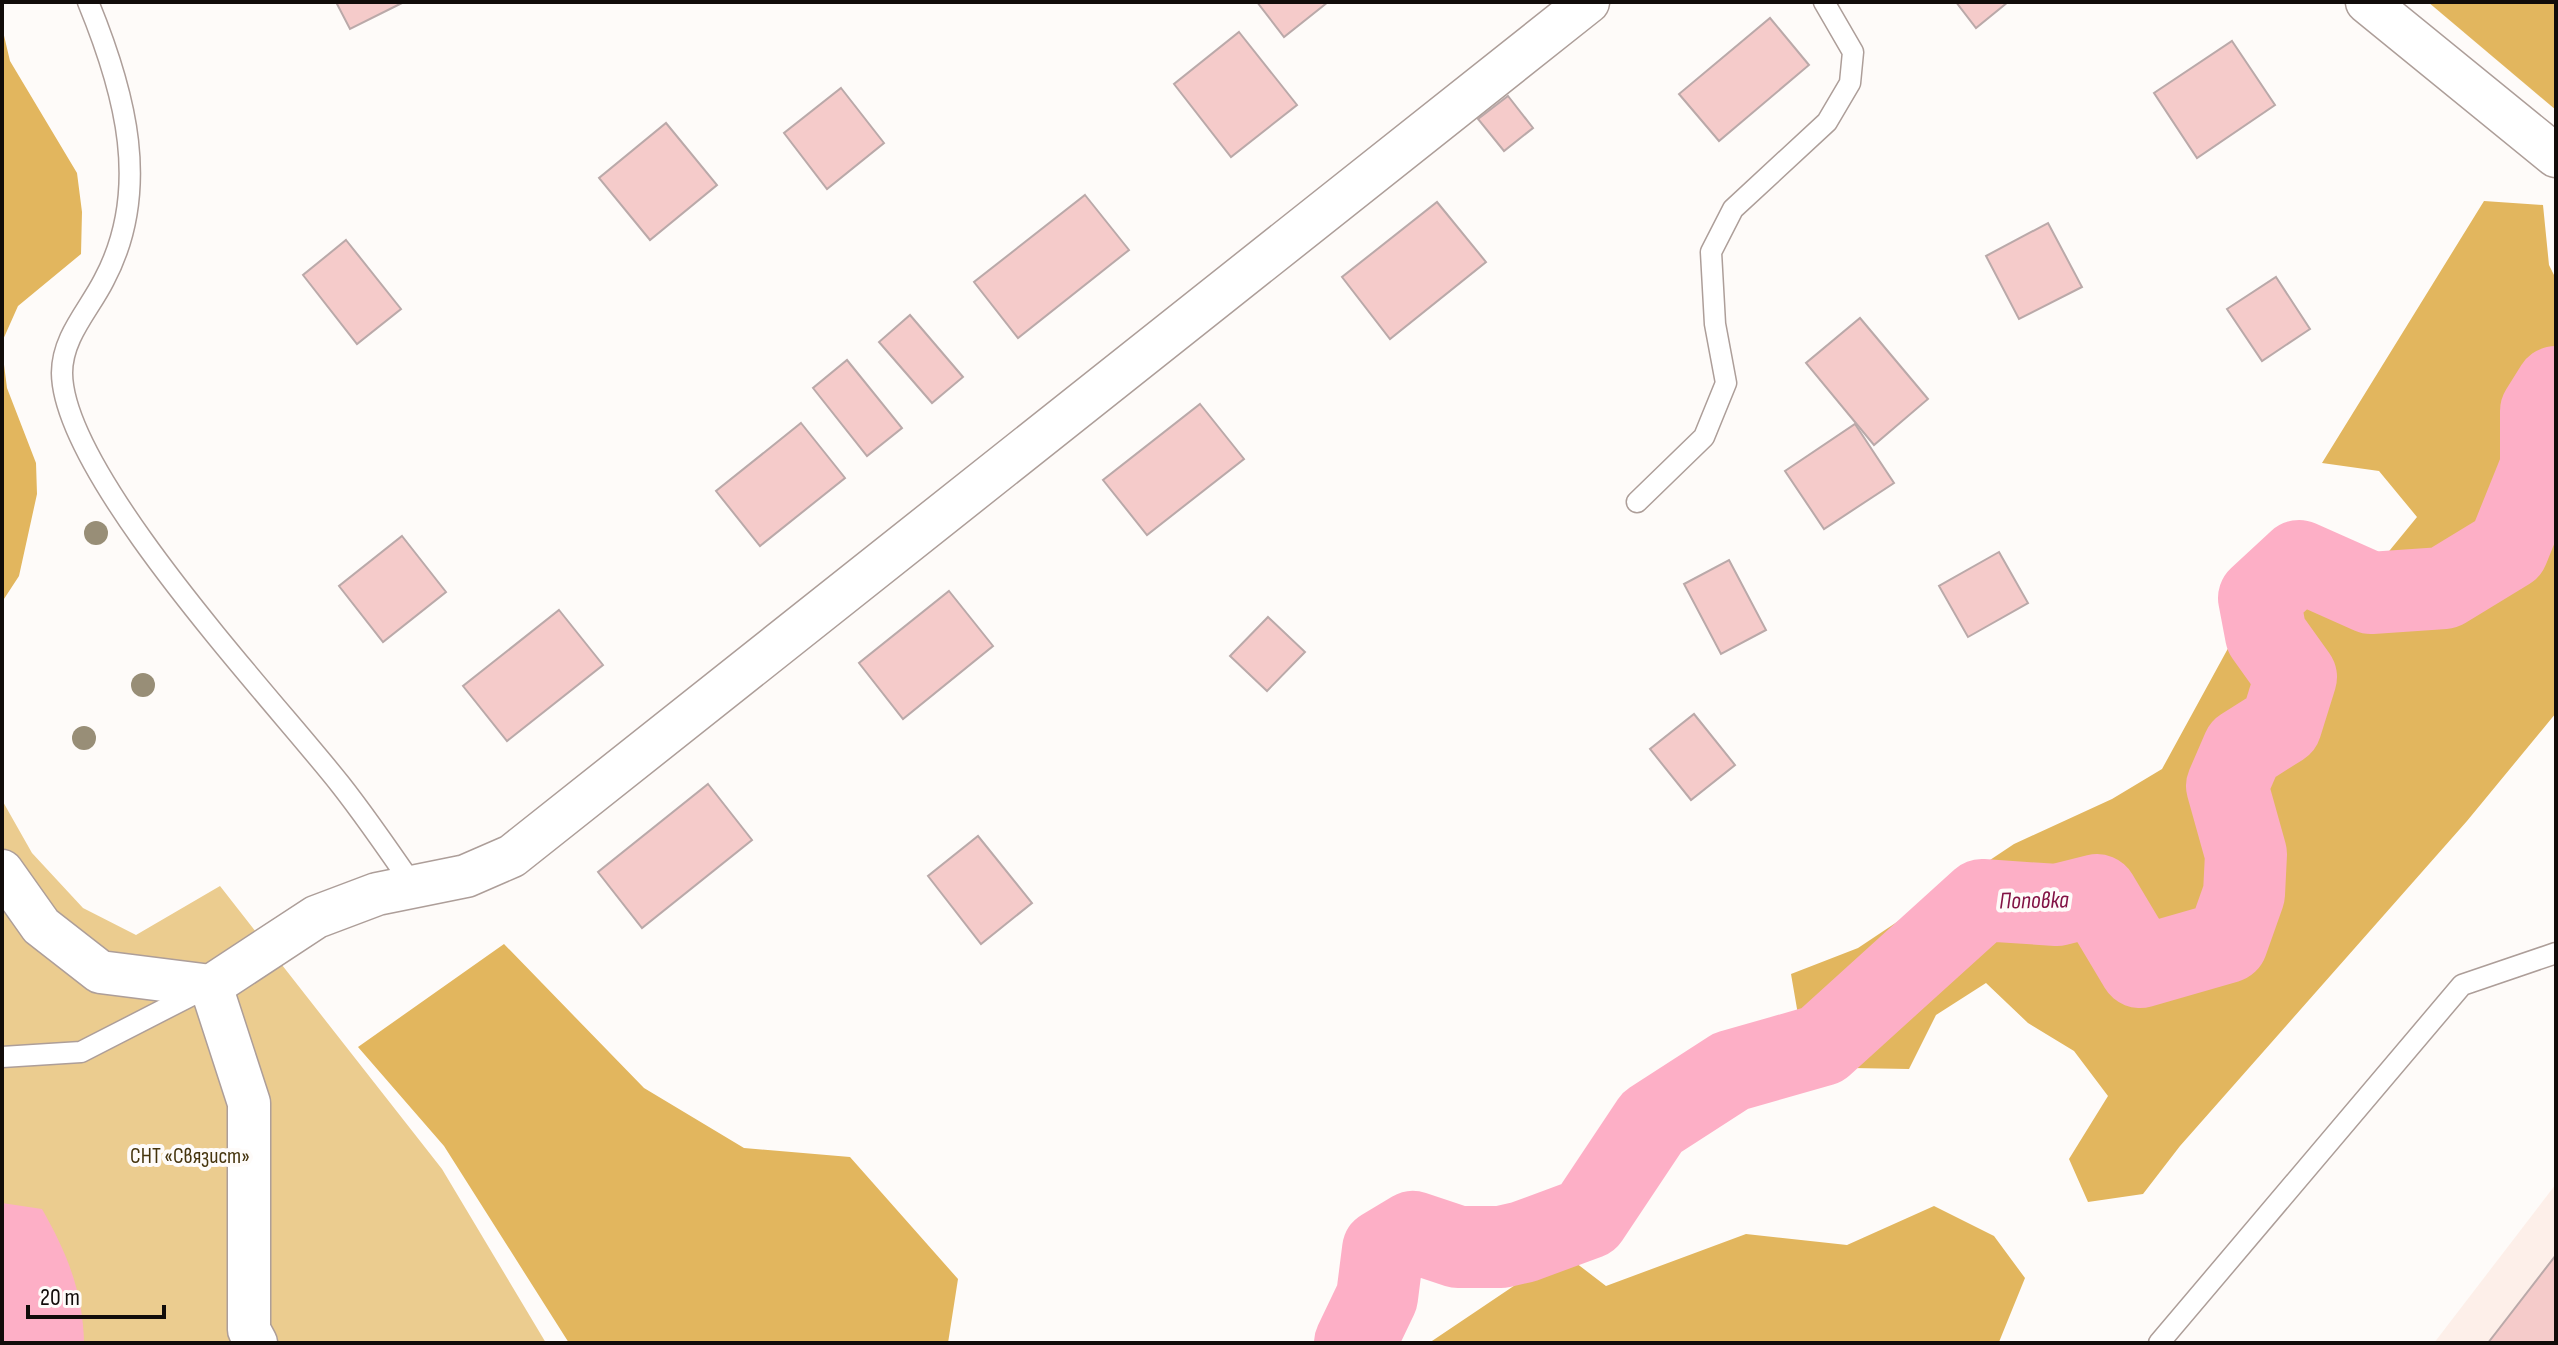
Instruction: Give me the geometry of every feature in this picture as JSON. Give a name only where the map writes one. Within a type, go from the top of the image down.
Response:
[{"type":"street","points":[[2,871],[41,926],[100,972],[211,986],[316,917],[377,894],[466,876],[512,856],[1588,2]]},
{"type":"street","points":[[2367,2],[2556,156]]},
{"type":"street","points":[[211,986],[249,1103],[248,1339]]},
{"type":"lane","points":[[88,2],[130,137],[127,227],[104,281],[74,328],[62,372],[75,429],[111,493],[195,608],[342,786],[414,887]]},
{"type":"lane","points":[[1637,502],[1704,437],[1726,383],[1715,324],[1711,252],[1733,209],[1827,122],[1850,83],[1853,52],[1824,2]]},
{"type":"lane","points":[[2159,1343],[2462,985],[2556,953]]},
{"type":"lane","points":[[2,1057],[81,1052],[211,986]]},
{"type":"shaded area","points":[[2428,2],[2556,2],[2556,110]]},
{"type":"shaded area","points":[[2,27],[10,61],[77,173],[82,212],[81,254],[18,306],[2,342]]},
{"type":"shaded area","points":[[2484,201],[2543,205],[2549,265],[2556,279],[2556,713],[2467,821],[2180,1146],[2143,1194],[2088,1202],[2069,1159],[2108,1096],[2074,1051],[2028,1023],[1986,983],[1936,1015],[1909,1069],[1852,1068],[1801,1032],[1791,974],[1858,948],[2014,844],[2112,799],[2162,769],[2249,610],[2325,574],[2381,561],[2417,517],[2379,471],[2322,463]]},
{"type":"shaded area","points":[[2,349],[7,388],[36,463],[37,494],[19,576],[2,602]]},
{"type":"shaded area","points":[[504,944],[644,1088],[744,1148],[850,1157],[958,1279],[948,1343],[569,1343],[444,1146],[358,1047]]},
{"type":"shaded area","points":[[2556,1184],[2556,1343],[2434,1343]]},
{"type":"shaded area","points":[[2,1203],[42,1209],[72,1273],[81,1307],[84,1343],[2,1343]]},
{"type":"shaded area","points":[[1934,1206],[1994,1236],[2025,1278],[1999,1342],[1429,1343],[1563,1253],[1606,1286],[1746,1234],[1847,1245]]},
{"type":"green space","name":"СНТ «Связист»","points":[[2,800],[32,853],[83,908],[136,935],[220,886],[442,1169],[546,1343],[2,1343]]},
{"type":"building","points":[[336,2],[404,2],[350,29]]},
{"type":"building","points":[[1257,2],[1328,2],[1284,37]]},
{"type":"building","points":[[1956,2],[2008,2],[1976,28]]},
{"type":"building","points":[[1770,18],[1809,65],[1719,141],[1679,94]]},
{"type":"building","points":[[1239,32],[1297,105],[1231,157],[1174,84]]},
{"type":"building","points":[[2232,41],[2275,105],[2197,158],[2154,93]]},
{"type":"building","points":[[841,88],[884,143],[827,189],[784,133]]},
{"type":"building","points":[[1508,96],[1533,128],[1504,151],[1478,119]]},
{"type":"building","points":[[666,123],[717,185],[650,240],[599,178]]},
{"type":"building","points":[[1085,195],[1129,250],[1018,338],[974,282]]},
{"type":"building","points":[[1437,202],[1486,262],[1390,339],[1342,277]]},
{"type":"building","points":[[2048,223],[2082,287],[2019,319],[1986,256]]},
{"type":"building","points":[[346,240],[401,309],[357,344],[303,275]]},
{"type":"building","points":[[2276,277],[2310,329],[2262,361],[2227,309]]},
{"type":"building","points":[[910,315],[963,377],[932,403],[879,342]]},
{"type":"building","points":[[1860,318],[1928,399],[1874,445],[1806,363]]},
{"type":"building","points":[[847,360],[902,428],[867,456],[813,388]]},
{"type":"building","points":[[1200,404],[1244,459],[1147,535],[1103,480]]},
{"type":"building","points":[[801,423],[845,478],[760,546],[716,491]]},
{"type":"building","points":[[1855,424],[1894,483],[1824,529],[1785,471]]},
{"type":"building","points":[[402,536],[446,592],[383,642],[339,586]]},
{"type":"building","points":[[1999,552],[2028,603],[1968,637],[1939,586]]},
{"type":"building","points":[[1729,560],[1766,630],[1721,654],[1684,584]]},
{"type":"building","points":[[949,591],[993,646],[903,719],[859,663]]},
{"type":"building","points":[[559,610],[603,665],[507,741],[463,686]]},
{"type":"building","points":[[1268,617],[1305,652],[1267,691],[1230,656]]},
{"type":"building","points":[[1694,714],[1735,765],[1691,800],[1650,749]]},
{"type":"building","points":[[708,784],[752,840],[642,928],[598,872]]},
{"type":"building","points":[[978,836],[1032,903],[981,944],[928,876]]},
{"type":"building","points":[[2556,1255],[2556,1343],[2488,1343]]},
{"type":"waterway","name":"Поповка","points":[[1355,1343],[1377,1297],[1383,1250],[1413,1232],[1458,1247],[1501,1247],[1588,1218],[1652,1122],[1731,1071],[1822,1045],[1982,900],[2057,905],[2097,895],[2140,967],[2227,942],[2244,894],[2246,854],[2227,786],[2243,749],[2281,725],[2296,677],[2266,635],[2259,598],[2299,561],[2371,593],[2444,588],[2508,549],[2541,467],[2541,411],[2556,387]]}]
